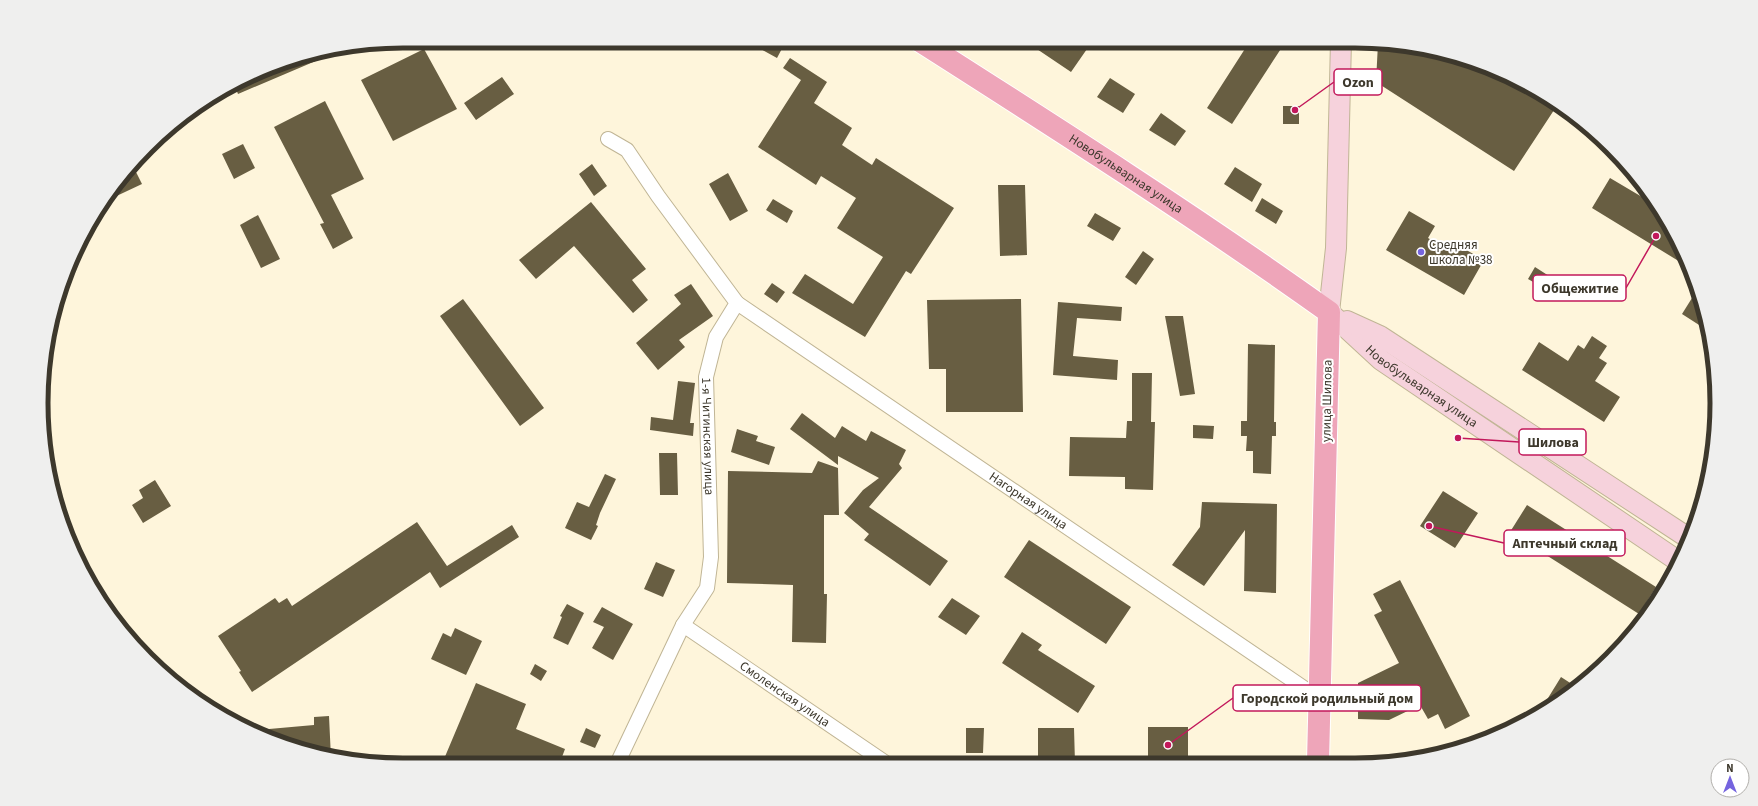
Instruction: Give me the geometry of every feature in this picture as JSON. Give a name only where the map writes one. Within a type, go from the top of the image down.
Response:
[{"type":"main road","name":"Новобульварная улица","points":[[931,48],[1194,219],[1329,312],[1381,360],[1674,558]]},
{"type":"main road","name":"улица Шилова","points":[[1318,758],[1329,312],[1336,248],[1341,48]]},
{"type":"main road","name":"Новобульварная улица","points":[[1329,312],[1380,336],[1684,536]]},
{"type":"street","points":[[608,139],[627,150],[658,196],[737,303]]},
{"type":"street","name":"1-я Читинская улица","points":[[620,758],[683,626],[707,588],[712,557],[706,377],[716,337],[737,303]]},
{"type":"street","name":"Нагорная улица","points":[[737,303],[1320,699]]},
{"type":"street","name":"Смоленская улица","points":[[683,626],[877,758]]},
{"type":"building","points":[[759,48],[782,48],[777,58]]},
{"type":"building","points":[[1035,48],[1087,49],[1071,72]]},
{"type":"building","points":[[1246,48],[1281,48],[1232,124],[1207,108]]},
{"type":"building","points":[[424,49],[457,109],[393,141],[361,80]]},
{"type":"building","points":[[1378,49],[1401,51],[1447,60],[1491,75],[1512,85],[1554,110],[1514,171],[1376,82]]},
{"type":"building","points":[[790,58],[827,82],[814,103],[852,128],[842,145],[872,165],[876,158],[954,208],[911,274],[906,271],[865,337],[792,293],[805,274],[853,304],[883,257],[837,228],[856,198],[821,176],[816,185],[758,147],[801,80],[783,68]]},
{"type":"building","points":[[318,59],[318,60],[238,94],[236,90],[267,75]]},
{"type":"building","points":[[502,77],[514,94],[476,120],[464,103]]},
{"type":"building","points":[[1110,78],[1135,94],[1123,113],[1097,97]]},
{"type":"building","points":[[325,101],[364,179],[331,195],[353,238],[333,249],[320,224],[324,223],[274,127]]},
{"type":"building","points":[[1283,106],[1299,106],[1299,124],[1283,124]]},
{"type":"building","points":[[1161,113],[1186,131],[1175,146],[1149,130]]},
{"type":"building","points":[[243,144],[255,168],[234,179],[222,154]]},
{"type":"building","points":[[592,164],[607,186],[594,196],[579,174]]},
{"type":"building","points":[[1235,167],[1262,184],[1252,202],[1224,184]]},
{"type":"building","points":[[135,170],[142,184],[114,197]]},
{"type":"building","points":[[728,173],[748,211],[730,221],[709,184]]},
{"type":"building","points":[[1610,178],[1645,199],[1662,226],[1681,262],[1592,208]]},
{"type":"building","points":[[998,185],[1025,185],[1027,255],[1000,256]]},
{"type":"building","points":[[1262,198],[1283,211],[1276,224],[1255,211]]},
{"type":"building","points":[[773,199],[793,211],[787,223],[766,210]]},
{"type":"building","points":[[591,202],[646,269],[632,280],[648,300],[633,313],[574,246],[536,279],[519,260]]},
{"type":"building","name":"Средняя школа №38","points":[[1409,211],[1435,226],[1428,238],[1456,254],[1461,247],[1484,260],[1464,295],[1386,250]]},
{"type":"building","points":[[1095,213],[1121,228],[1113,241],[1087,226]]},
{"type":"building","points":[[258,215],[280,259],[261,268],[240,225]]},
{"type":"building","points":[[1143,251],[1154,259],[1136,285],[1125,277]]},
{"type":"building","points":[[1535,267],[1549,276],[1542,287],[1528,279]]},
{"type":"building","points":[[772,283],[785,292],[777,303],[764,294]]},
{"type":"building","points":[[691,284],[713,316],[679,340],[685,347],[658,370],[636,343],[681,304],[674,295]]},
{"type":"building","points":[[1693,296],[1701,326],[1682,314]]},
{"type":"building","points":[[463,299],[544,408],[520,426],[440,316]]},
{"type":"building","points":[[1021,299],[1023,412],[946,412],[946,369],[929,369],[927,300]]},
{"type":"building","points":[[1058,302],[1122,307],[1121,321],[1077,318],[1073,356],[1118,360],[1117,380],[1053,375]]},
{"type":"building","points":[[1165,316],[1183,316],[1195,394],[1180,396]]},
{"type":"building","points":[[1592,336],[1607,346],[1599,358],[1607,363],[1595,381],[1620,397],[1604,422],[1522,370],[1539,342],[1568,361],[1578,345],[1584,349]]},
{"type":"building","points":[[1248,344],[1275,345],[1274,422],[1276,422],[1276,436],[1272,436],[1271,474],[1253,473],[1253,451],[1246,451],[1247,436],[1241,436],[1241,421],[1247,421]]},
{"type":"building","points":[[1132,373],[1152,373],[1151,422],[1155,422],[1153,490],[1125,489],[1125,477],[1069,476],[1070,437],[1126,438],[1127,421],[1132,421]]},
{"type":"building","points":[[678,381],[695,383],[690,423],[694,423],[693,436],[650,430],[651,417],[673,420]]},
{"type":"building","points":[[802,413],[835,438],[842,426],[866,441],[871,431],[906,450],[899,464],[902,468],[869,507],[948,561],[930,586],[864,540],[869,534],[844,513],[863,490],[879,478],[838,456],[838,465],[790,429]]},
{"type":"building","points":[[1193,425],[1214,426],[1213,439],[1193,438]]},
{"type":"building","points":[[737,429],[758,436],[756,441],[775,447],[769,465],[731,452]]},
{"type":"building","points":[[659,453],[677,453],[678,495],[660,495]]},
{"type":"building","points":[[818,461],[838,468],[839,515],[824,515],[824,594],[827,594],[826,643],[792,642],[793,585],[727,583],[728,471],[812,473]]},
{"type":"building","points":[[605,474],[616,479],[600,513],[596,525],[598,526],[591,540],[565,528],[577,502],[589,507]]},
{"type":"building","points":[[155,480],[171,506],[143,523],[132,505],[143,498],[139,490]]},
{"type":"building","points":[[1443,491],[1478,513],[1455,548],[1420,526]]},
{"type":"building","points":[[1202,502],[1277,504],[1276,593],[1244,591],[1245,530],[1204,586],[1172,565],[1200,527]]},
{"type":"building","points":[[1527,505],[1656,587],[1639,614],[1510,532]]},
{"type":"building","points":[[417,522],[447,566],[512,525],[519,537],[440,588],[430,572],[252,692],[239,672],[241,671],[218,636],[275,598],[279,603],[287,598],[292,606]]},
{"type":"building","points":[[1029,540],[1131,607],[1106,644],[1004,577]]},
{"type":"building","points":[[656,562],[675,570],[663,597],[644,589]]},
{"type":"building","points":[[1400,580],[1470,716],[1445,729],[1438,714],[1428,719],[1420,705],[1389,720],[1358,719],[1358,683],[1399,663],[1374,615],[1382,611],[1373,594]]},
{"type":"building","points":[[952,598],[980,616],[966,635],[938,617]]},
{"type":"building","points":[[567,604],[584,613],[568,645],[553,638],[562,617],[560,616]]},
{"type":"building","points":[[602,607],[633,624],[613,660],[592,648],[604,627],[593,622]]},
{"type":"building","points":[[455,628],[482,641],[466,675],[431,659],[443,633],[451,637]]},
{"type":"building","points":[[1022,632],[1042,645],[1038,650],[1095,686],[1078,713],[1002,663]]},
{"type":"building","points":[[535,664],[547,671],[541,681],[530,674]]},
{"type":"building","points":[[1561,677],[1572,684],[1552,698],[1546,702]]},
{"type":"building","points":[[476,683],[526,704],[516,729],[565,749],[562,758],[444,758]]},
{"type":"building","points":[[329,716],[331,750],[311,746],[269,732],[269,729],[314,725],[314,717]]},
{"type":"building","points":[[1148,727],[1188,727],[1188,758],[1148,758]]},
{"type":"building","points":[[586,728],[601,735],[595,748],[580,742]]},
{"type":"building","points":[[966,728],[984,728],[983,753],[966,753]]},
{"type":"building","points":[[1038,728],[1074,728],[1075,758],[1038,758]]},
{"type":"place","name":"Ozon","points":[[1295,110]]},
{"type":"place","name":"Общежитие","points":[[1656,236]]},
{"type":"place","name":"Средняя школа №38","points":[[1421,252]]},
{"type":"place","name":"Шилова","points":[[1458,438]]},
{"type":"place","name":"Аптечный склад","points":[[1429,526]]},
{"type":"place","name":"Городской родильный дом","points":[[1168,745]]}]
